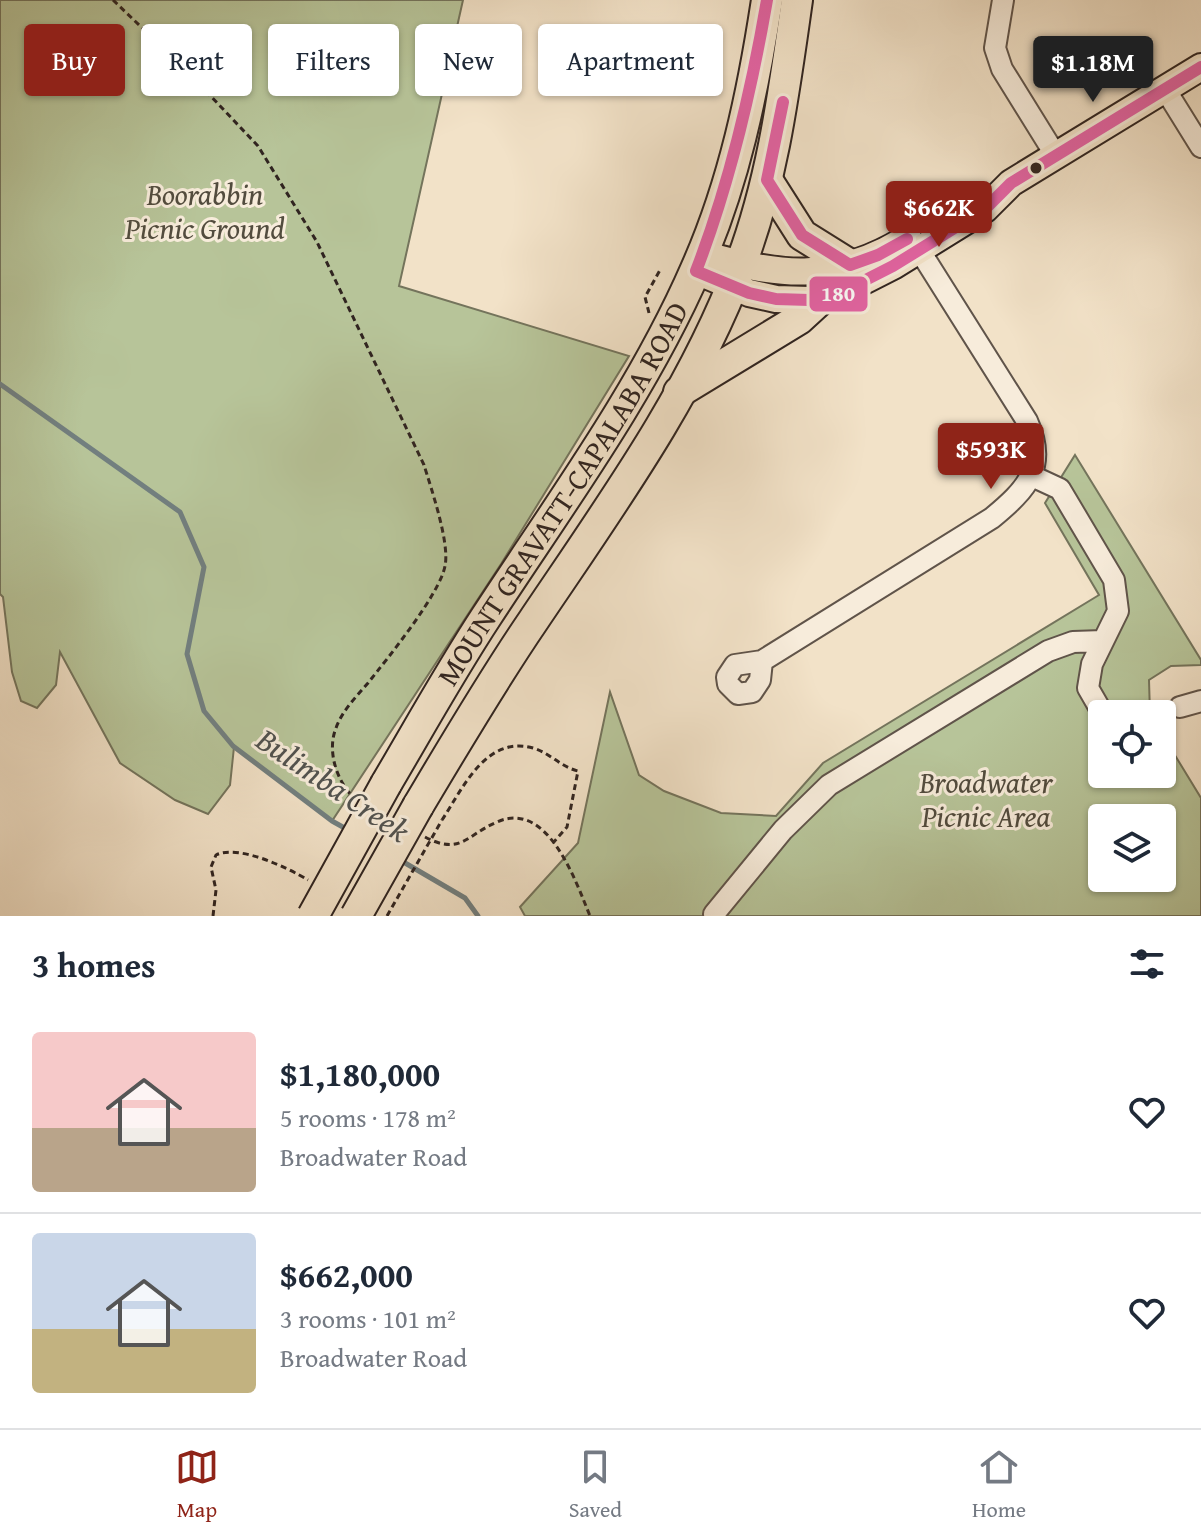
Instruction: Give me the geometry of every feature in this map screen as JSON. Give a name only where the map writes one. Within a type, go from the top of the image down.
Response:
[{"type":"highway","name":"MOUNT GRAVATT-CAPALABA ROAD","points":[[313,916],[467,646],[574,486],[622,406],[699,263],[739,145],[755,75],[767,0]]},
{"type":"highway","name":"MOUNT GRAVATT-CAPALABA ROAD","points":[[356,916],[426,820],[471,717],[626,482],[679,392],[736,276],[767,180],[779,126],[797,0]]},
{"type":"highway","points":[[767,180],[802,235],[850,265]]},
{"type":"highway","points":[[679,392],[799,319],[823,297]]},
{"type":"main road","points":[[699,263],[736,276],[776,299],[823,297],[856,287],[978,194],[1011,183],[1201,67]]},
{"type":"main road","points":[[736,276],[799,273],[850,265],[915,243]]},
{"type":"street","points":[[1003,0],[995,48],[1002,69],[1056,156]]},
{"type":"street","points":[[1165,89],[1201,147]]},
{"type":"street","points":[[762,661],[992,518],[1016,499],[1032,476],[1037,450],[1027,421],[915,243]]},
{"type":"street","points":[[1032,476],[1060,489],[1114,580],[1118,611],[1092,664],[1088,688],[1095,700]]},
{"type":"street","points":[[714,914],[783,830],[829,785],[1048,651],[1073,642],[1103,641]]},
{"type":"street","points":[[1180,707],[1201,701]]},
{"type":"path","points":[[113,0],[186,70],[258,146],[317,242],[424,465],[433,494],[447,554],[445,569],[423,608],[346,709],[334,731],[332,743],[336,767],[347,791],[355,798]]},
{"type":"path","points":[[656,304],[649,317],[645,297],[660,270]]},
{"type":"path","points":[[387,916],[426,820],[487,756],[511,747],[535,748],[565,767],[578,771],[567,827],[553,843]]},
{"type":"path","points":[[426,820],[440,845],[450,846],[471,838],[493,823],[514,818],[531,823],[553,843],[575,879],[590,916]]},
{"type":"path","points":[[213,916],[216,890],[212,860],[222,853],[233,852],[279,864],[316,885]]},
{"type":"green space","name":"Boorabbin Picnic Ground","points":[[0,0],[463,0],[458,24],[415,24],[415,96],[442,96],[399,286],[629,356],[501,564],[332,821],[234,747],[230,785],[208,814],[175,800],[120,763],[60,652],[56,685],[37,708],[21,701],[12,672],[3,597],[0,594]]},
{"type":"green space","name":"Broadwater Picnic Area","points":[[1075,455],[1201,660],[1201,665],[1171,666],[1149,680],[1150,700],[1088,700],[1088,788],[1176,788],[1176,757],[1201,798],[1201,916],[525,916],[520,907],[578,843],[610,692],[639,775],[664,791],[721,813],[776,816],[823,763],[1099,595],[1045,503]]},
{"type":"waterway","name":"Bulimba Creek","points":[[0,384],[180,512],[204,567],[187,654],[204,711],[233,746],[332,821],[350,831]]},
{"type":"waterway","name":"Bulimba Creek","points":[[400,860],[465,898],[478,916]]},
{"type":"transit line","name":"180","points":[[767,0],[738,137],[696,271],[749,293],[776,299],[809,300],[838,294],[893,266],[985,209],[1011,183],[1201,67]]},
{"type":"transit line","name":"180","points":[[783,102],[767,180],[802,235],[850,265],[878,255],[907,239]]}]
